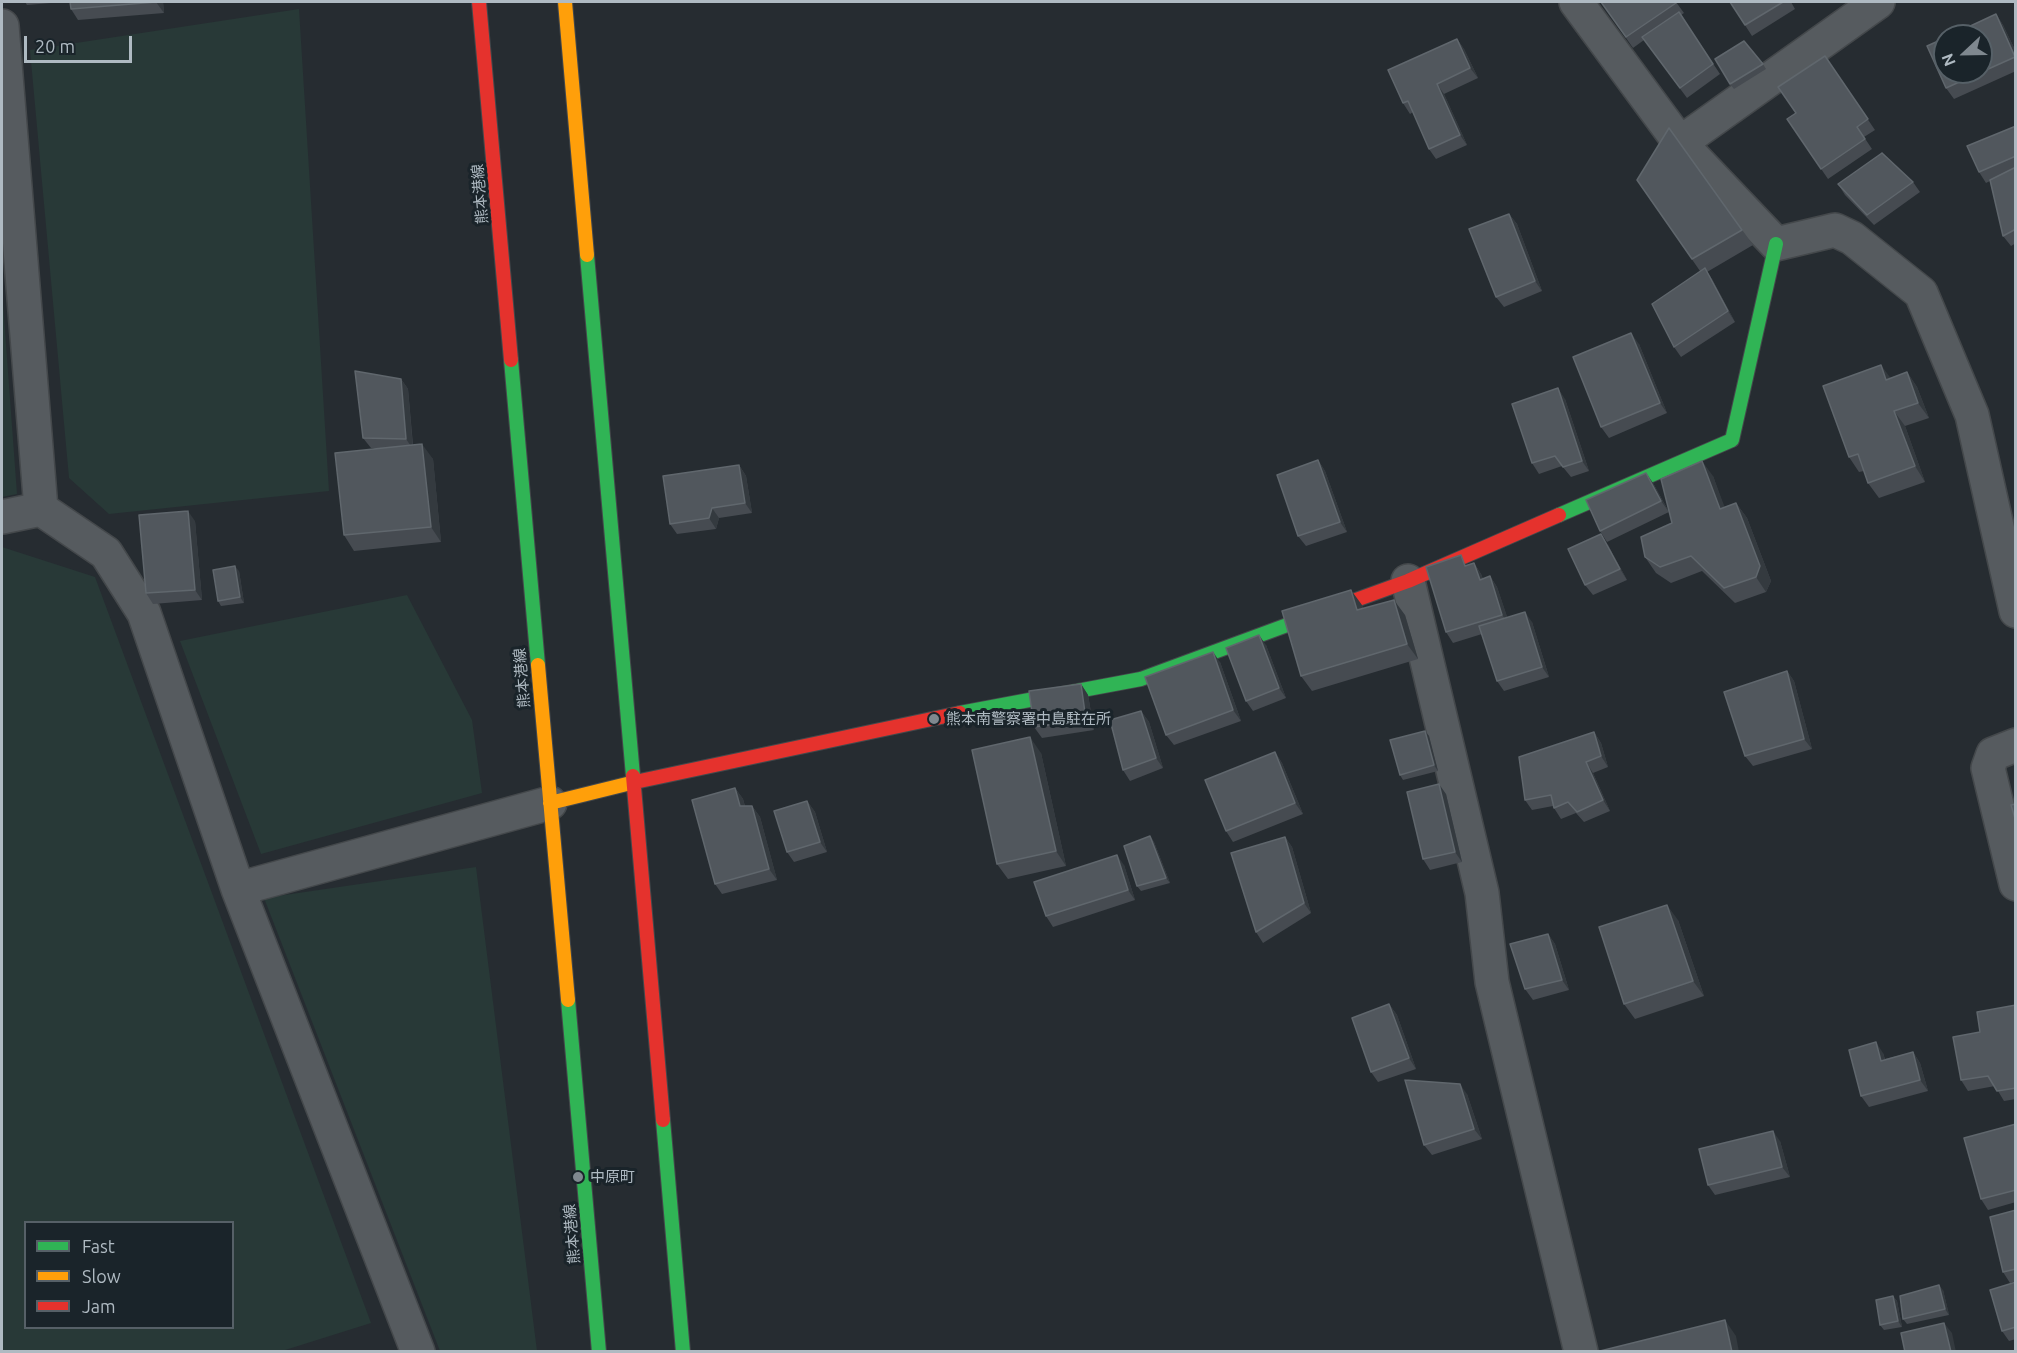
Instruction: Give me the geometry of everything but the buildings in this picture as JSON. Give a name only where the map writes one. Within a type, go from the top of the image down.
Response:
[{"type":"main road","name":"熊本港線","points":[[479,2],[599,1352]]},
{"type":"main road","points":[[565,2],[635,782],[683,1352]]},
{"type":"main road","points":[[550,803],[635,782],[1041,696],[1141,679],[1408,580],[1732,440],[1776,244]]},
{"type":"street","points":[[1576,2],[1680,143],[1776,244],[1835,230],[1852,238],[1921,294],[1972,414],[2016,611]]},
{"type":"street","points":[[1680,143],[1878,2]]},
{"type":"street","points":[[2,26],[41,509]]},
{"type":"street","points":[[2,517],[41,509],[106,553],[144,613],[238,889],[418,1352]]},
{"type":"street","points":[[1408,580],[1482,892],[1492,982],[1581,1352]]},
{"type":"street","points":[[2016,745],[1993,754],[1988,768],[2016,884]]},
{"type":"street","points":[[238,889],[550,803]]},
{"type":"shaded area","points":[[299,9],[329,491],[109,514],[69,478],[30,50]]},
{"type":"shaded area","points":[[2,290],[17,494],[2,497]]},
{"type":"shaded area","points":[[2,547],[95,577],[371,1323],[282,1351],[2,1351]]},
{"type":"shaded area","points":[[407,595],[472,720],[482,793],[261,854],[180,641]]},
{"type":"shaded area","points":[[476,867],[537,1351],[440,1351],[264,898]]},
{"type":"traffic: fast","points":[[1559,515],[1732,440],[1776,244]]},
{"type":"traffic: fast","points":[[587,255],[633,776]]},
{"type":"traffic: fast","points":[[511,360],[538,665]]},
{"type":"traffic: fast","points":[[960,713],[1141,679],[1298,621]]},
{"type":"traffic: fast","points":[[568,1000],[599,1352]]},
{"type":"traffic: fast","points":[[663,1120],[683,1352]]},
{"type":"traffic: slow","points":[[565,2],[587,255]]},
{"type":"traffic: slow","points":[[538,665],[568,1000]]},
{"type":"traffic: slow","points":[[550,803],[635,782]]},
{"type":"traffic: jam","points":[[479,2],[511,360]]},
{"type":"traffic: jam","points":[[1298,621],[1408,581],[1559,515]]},
{"type":"traffic: jam","points":[[635,782],[960,713]]},
{"type":"traffic: jam","points":[[633,776],[663,1120]]},
{"type":"place","name":"熊本南警察署中島駐在所","points":[[934,719]]},
{"type":"place","name":"中原町","points":[[578,1177]]}]
